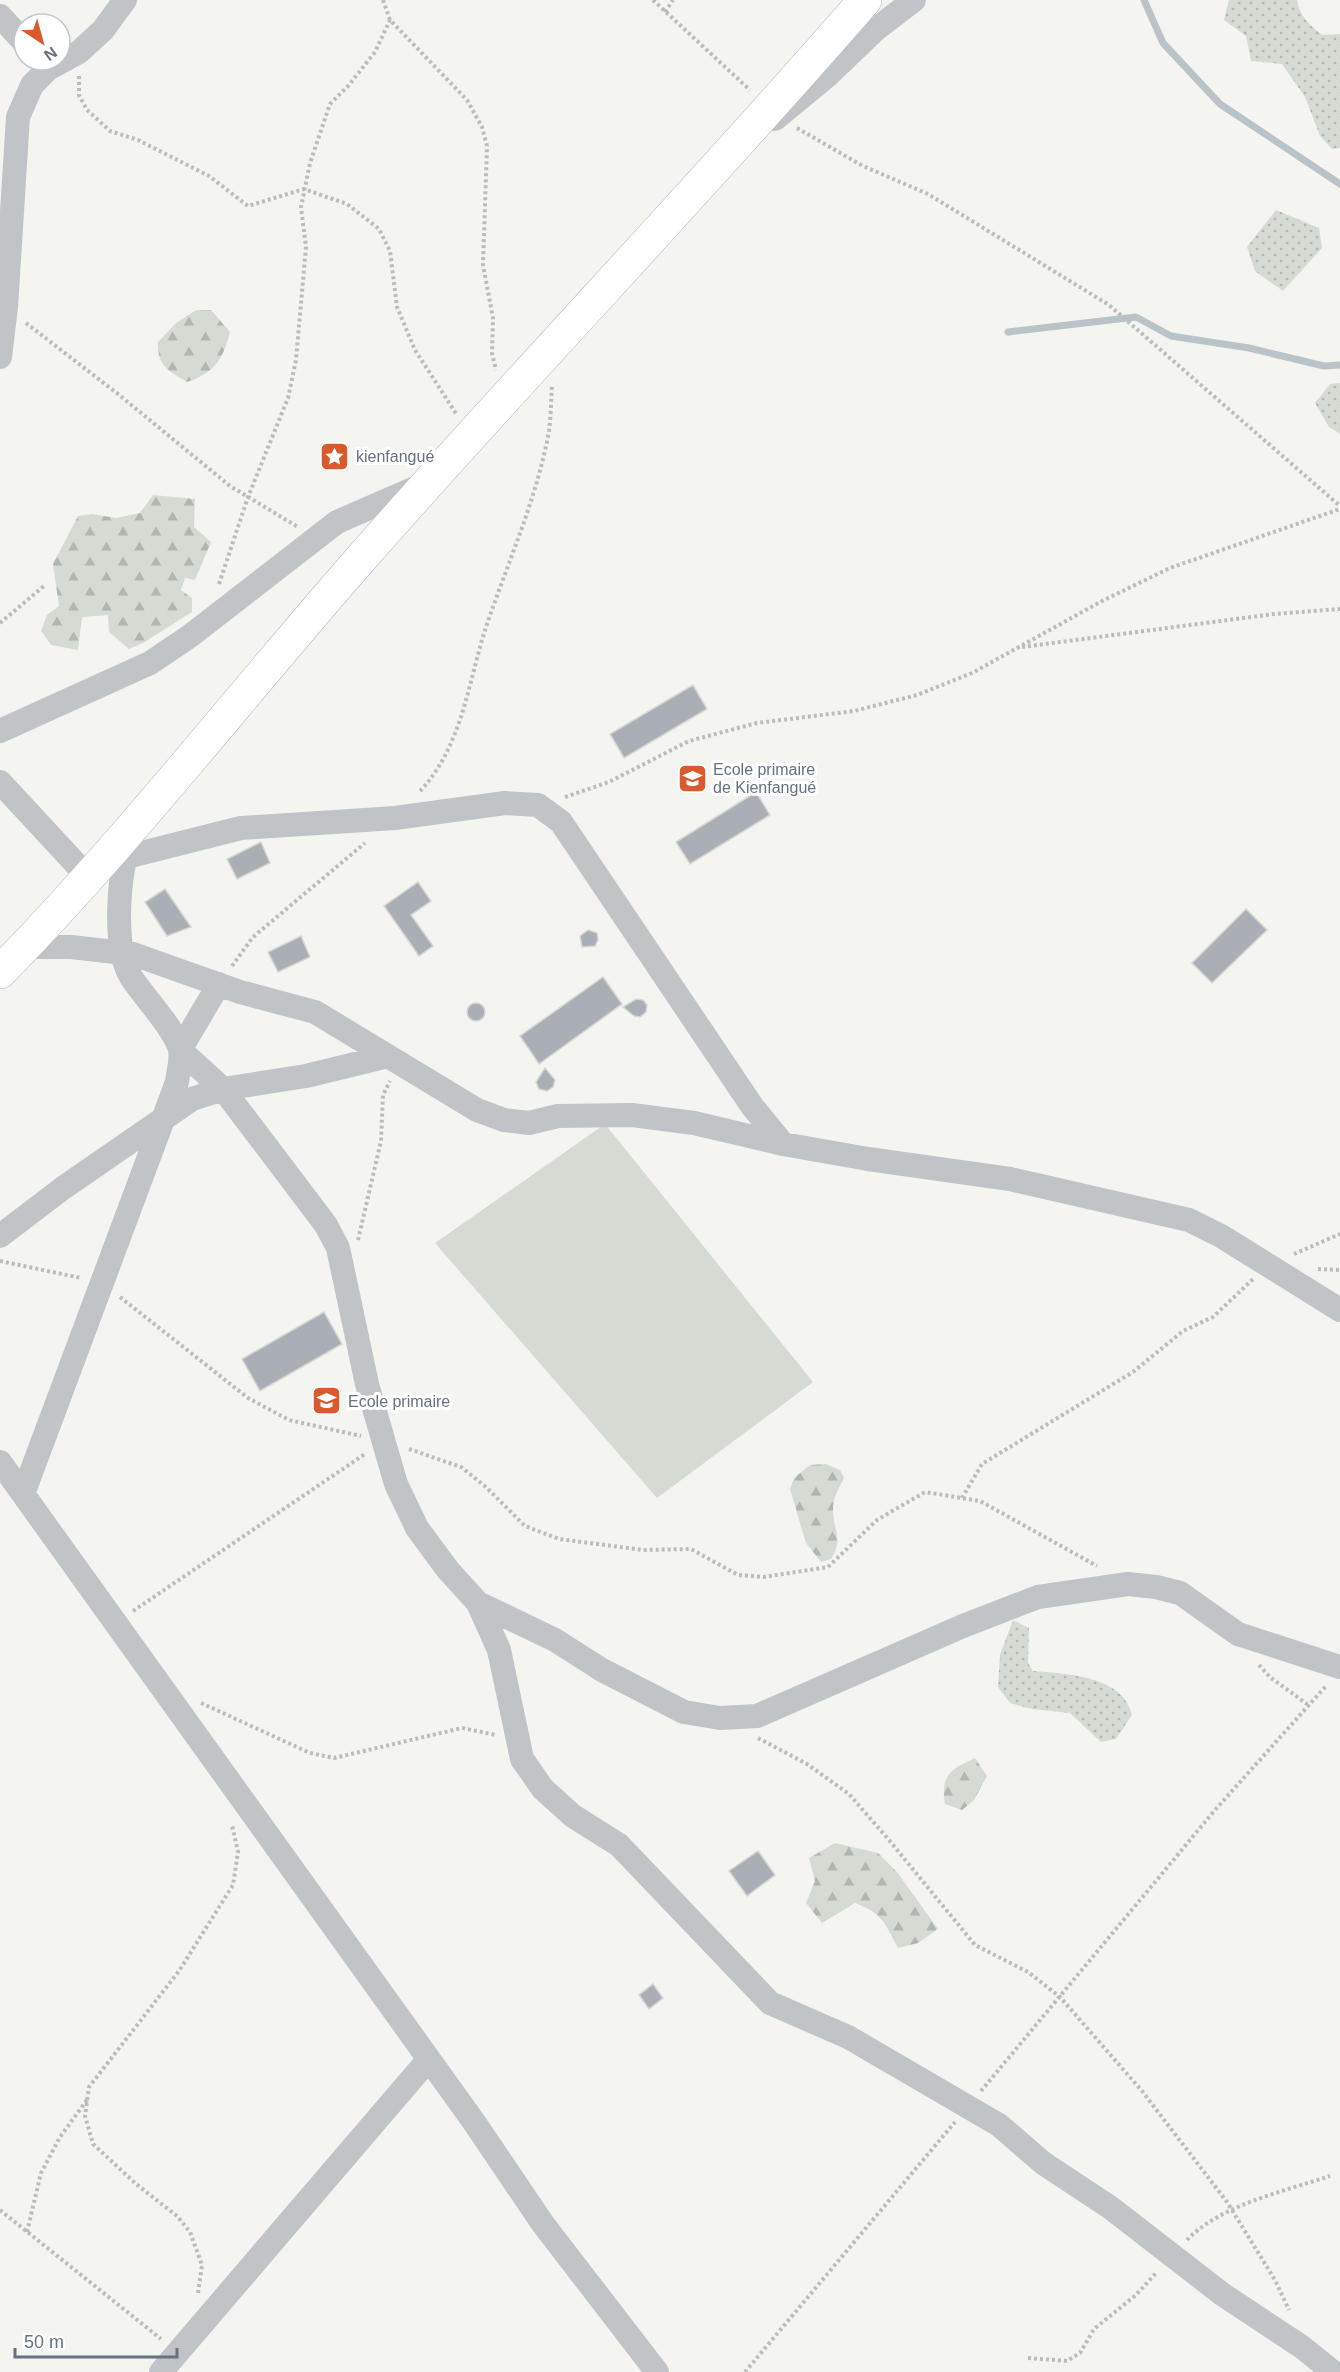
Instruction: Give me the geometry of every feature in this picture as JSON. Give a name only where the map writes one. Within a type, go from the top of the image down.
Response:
[{"type":"main road","points":[[0,972],[137,823],[355,566],[430,482],[727,159],[774,113],[865,0]]},
{"type":"street","points":[[72,54],[78,52],[103,30],[125,0]]},
{"type":"street","points":[[774,113],[827,76],[875,30],[914,0]]},
{"type":"street","points":[[0,16],[12,29]]},
{"type":"street","points":[[0,357],[6,307],[18,117],[39,72]]},
{"type":"street","points":[[0,731],[150,663],[337,522],[430,482]]},
{"type":"street","points":[[0,782],[88,878],[126,856],[241,828],[395,818],[505,803],[538,805],[561,822],[752,1106],[783,1144]]},
{"type":"street","points":[[137,823],[126,856],[120,899],[122,953],[130,975],[166,1024],[180,1050],[223,1089],[326,1225],[338,1248],[367,1384],[396,1484],[417,1528],[448,1570],[478,1603],[499,1650],[522,1760],[543,1790],[573,1816],[619,1845],[770,2003],[848,2037],[999,2125],[1043,2163],[1111,2208],[1222,2294],[1308,2352],[1333,2372]]},
{"type":"street","points":[[24,947],[71,947],[133,954],[219,984],[315,1011],[477,1110],[504,1120],[529,1123],[558,1116],[632,1115],[694,1123],[783,1144],[868,1159],[1011,1179],[1189,1220],[1221,1236],[1340,1310]]},
{"type":"street","points":[[23,1494],[164,1119],[177,1082],[180,1050],[219,984]]},
{"type":"street","points":[[0,1236],[63,1188],[192,1099],[223,1089],[393,1060]]},
{"type":"street","points":[[0,1462],[543,2224],[657,2372]]},
{"type":"street","points":[[478,1603],[555,1640],[602,1670],[684,1712],[720,1718],[757,1716],[963,1626],[1038,1597],[1128,1584],[1156,1587],[1180,1593],[1238,1634],[1336,1673]]},
{"type":"street","points":[[161,2372],[428,2060]]},
{"type":"path","points":[[383,0],[390,21],[467,100],[482,127],[487,146],[483,266],[493,318],[492,353],[504,400]]},
{"type":"path","points":[[538,805],[609,782],[689,741],[757,723],[854,711],[917,695],[972,673],[1170,567],[1340,508],[1109,305],[928,194],[863,166],[774,113],[653,0]]},
{"type":"path","points":[[665,12],[673,0]]},
{"type":"path","points":[[207,622],[248,497],[288,398],[296,360],[306,247],[301,207],[310,163],[330,104],[349,85],[375,52],[390,21]]},
{"type":"path","points":[[78,52],[79,95],[87,110],[110,131],[138,140],[209,176],[248,206],[304,189],[347,204],[379,229],[390,251],[397,308],[415,350],[471,437]]},
{"type":"path","points":[[6,307],[118,394],[230,486],[316,538]]},
{"type":"path","points":[[219,984],[253,937],[395,818],[430,780],[458,729],[486,630],[539,475],[549,429],[553,379],[552,349]]},
{"type":"path","points":[[0,623],[44,586]]},
{"type":"path","points":[[1018,647],[1274,614],[1340,609]]},
{"type":"path","points":[[358,1244],[381,1141],[383,1095],[393,1060]]},
{"type":"path","points":[[962,1498],[982,1464],[1133,1372],[1183,1331],[1213,1317],[1267,1266],[1340,1234]]},
{"type":"path","points":[[0,1261],[102,1283],[248,1398],[289,1420],[383,1442],[461,1467],[486,1487],[525,1526],[559,1539],[643,1550],[691,1550],[738,1575],[764,1577],[828,1567],[877,1520],[925,1492],[980,1500],[1128,1584]]},
{"type":"path","points":[[115,1624],[383,1442]]},
{"type":"path","points":[[1238,1634],[1256,1661],[1271,1678],[1308,1704]]},
{"type":"path","points":[[745,2372],[1215,1810],[1336,1673]]},
{"type":"path","points":[[196,1700],[310,1753],[334,1758],[462,1728],[500,1736],[522,1760]]},
{"type":"path","points":[[720,1718],[807,1764],[849,1794],[975,1946],[1028,1972],[1060,1997],[1142,2091],[1227,2202],[1275,2280],[1308,2352]]},
{"type":"path","points":[[196,2297],[200,2288],[202,2265],[190,2232],[177,2216],[136,2184],[93,2144],[85,2116],[89,2087],[94,2079],[179,1971],[233,1885],[238,1852],[231,1823]]},
{"type":"path","points":[[27,2232],[41,2173],[60,2137],[87,2099]]},
{"type":"path","points":[[0,2210],[178,2352]]},
{"type":"green space","points":[[1229,0],[1297,0],[1309,24],[1322,35],[1340,34],[1340,148],[1332,149],[1320,136],[1305,97],[1282,64],[1251,61],[1246,36],[1224,20]]},
{"type":"green space","points":[[1276,210],[1319,228],[1322,248],[1283,291],[1255,271],[1247,247]]},
{"type":"green space","points":[[196,310],[211,310],[230,332],[216,364],[205,374],[187,382],[169,370],[162,362],[159,357],[158,342],[176,323]]},
{"type":"green space","points":[[1340,383],[1340,434],[1329,427],[1315,403],[1330,384]]},
{"type":"green space","points":[[153,495],[195,499],[194,527],[211,542],[195,580],[185,578],[181,590],[192,598],[192,612],[143,643],[129,649],[109,632],[108,615],[82,617],[78,650],[51,645],[41,631],[47,615],[59,606],[53,564],[78,516],[92,514],[116,518],[140,513]]},
{"type":"green space","points":[[605,1124],[813,1382],[657,1498],[435,1243]]},
{"type":"green space","points":[[826,1464],[840,1470],[844,1478],[833,1505],[837,1546],[831,1559],[821,1562],[806,1543],[790,1489],[794,1478],[810,1465]]},
{"type":"green space","points":[[1013,1620],[1029,1628],[1028,1663],[1033,1671],[1092,1679],[1105,1684],[1127,1702],[1132,1715],[1116,1739],[1101,1742],[1070,1713],[1032,1709],[1010,1703],[998,1687],[1000,1655]]},
{"type":"green space","points":[[975,1758],[987,1776],[974,1800],[962,1810],[945,1804],[944,1786],[949,1774]]},
{"type":"green space","points":[[835,1843],[878,1853],[897,1872],[938,1929],[918,1943],[898,1948],[882,1920],[872,1911],[855,1903],[822,1923],[806,1903],[815,1881],[809,1858]]},
{"type":"building","points":[[693,685],[707,709],[624,758],[610,734]]},
{"type":"building","points":[[756,792],[770,815],[690,864],[676,842]]},
{"type":"building","points":[[261,842],[270,863],[237,879],[227,859]]},
{"type":"building","points":[[418,882],[431,901],[411,915],[433,946],[419,956],[384,906]]},
{"type":"building","points":[[165,889],[191,927],[167,936],[145,902]]},
{"type":"building","points":[[1246,909],[1267,930],[1212,983],[1192,963]]},
{"type":"building","points":[[588,930],[597,933],[598,940],[595,946],[582,947],[580,936]]},
{"type":"building","points":[[301,936],[310,957],[278,972],[268,952]]},
{"type":"building","points":[[603,977],[622,1004],[539,1064],[520,1036]]},
{"type":"building","points":[[636,999],[643,1000],[647,1005],[646,1012],[640,1017],[634,1016],[623,1007]]},
{"type":"building","points":[[476,1003],[482,1006],[485,1012],[482,1018],[476,1021],[470,1018],[467,1012],[470,1006]]},
{"type":"building","points":[[545,1068],[555,1080],[553,1087],[547,1091],[539,1089],[536,1082]]},
{"type":"building","points":[[324,1312],[342,1344],[260,1391],[242,1359]]},
{"type":"building","points":[[758,1851],[775,1875],[747,1896],[729,1871]]},
{"type":"building","points":[[653,1984],[663,1998],[649,2009],[639,1995]]},
{"type":"waterway","points":[[1144,0],[1163,43],[1220,104],[1340,184]]},
{"type":"waterway","points":[[1008,332],[1136,317],[1171,336],[1249,348],[1324,366],[1340,365]]},
{"type":"place","name":"kienfangué","points":[[335,456]]},
{"type":"place","name":"Ecole primaire de Kienfangué","points":[[692,778]]},
{"type":"place","name":"Ecole primaire","points":[[327,1401]]}]
